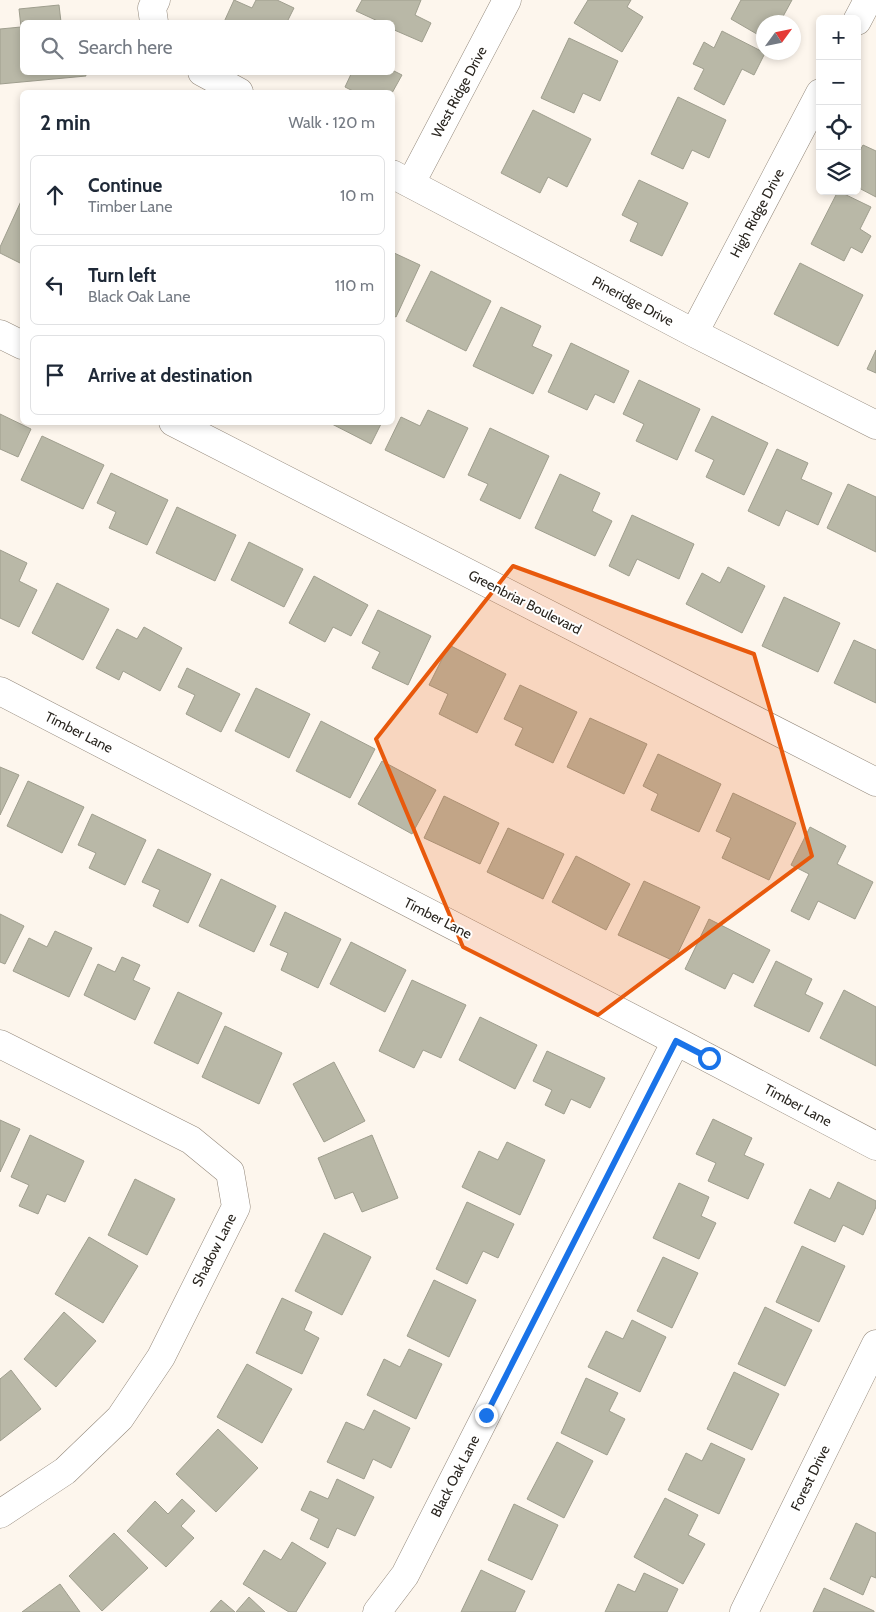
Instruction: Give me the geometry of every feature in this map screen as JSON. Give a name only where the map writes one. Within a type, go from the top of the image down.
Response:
[{"type":"street","points":[[154,20],[152,8],[156,0]]},
{"type":"street","name":"West Ridge Drive","points":[[402,179],[507,0]]},
{"type":"street","points":[[860,15],[868,0]]},
{"type":"street","points":[[208,75],[235,90]]},
{"type":"street","name":"High Ridge Drive","points":[[694,333],[816,101]]},
{"type":"street","name":"Pineridge Drive","points":[[402,179],[694,333],[876,425]]},
{"type":"street","points":[[0,334],[20,345]]},
{"type":"street","name":"Greenbriar Boulevard","points":[[179,425],[876,782]]},
{"type":"street","name":"Timber Lane","points":[[0,691],[876,1146]]},
{"type":"street","name":"Black Oak Lane","points":[[377,1612],[405,1575],[676,1041]]},
{"type":"street","name":"Shadow Lane","points":[[0,1044],[191,1140],[230,1172],[236,1207],[161,1357],[120,1418],[65,1471],[0,1514]]},
{"type":"street","name":"Forest Drive","points":[[744,1612],[876,1344]]},
{"type":"highlighted area","points":[[513,566],[754,654],[812,856],[598,1015],[463,947],[376,739]]},
{"type":"building","points":[[234,0],[252,8],[256,0],[277,0],[294,8],[288,20],[225,20]]},
{"type":"building","points":[[362,0],[421,0],[415,15],[431,23],[422,42],[395,30],[395,20],[376,20],[356,11]]},
{"type":"building","points":[[588,0],[631,0],[627,7],[643,17],[622,52],[574,23]]},
{"type":"building","points":[[741,0],[792,0],[784,15],[756,15],[756,34],[731,19]]},
{"type":"building","points":[[59,5],[61,20],[20,20],[19,9]]},
{"type":"building","points":[[20,27],[20,75],[86,76],[0,84],[0,29]]},
{"type":"building","points":[[722,31],[756,48],[756,60],[762,60],[754,75],[742,69],[724,105],[694,89],[704,69],[693,64],[704,42],[714,48]]},
{"type":"building","points":[[569,38],[618,61],[600,101],[583,93],[574,113],[541,98]]},
{"type":"building","points":[[395,72],[402,75],[394,90],[351,90],[345,87],[351,75],[395,75]]},
{"type":"building","points":[[678,97],[726,120],[709,158],[692,150],[683,169],[651,154]]},
{"type":"building","points":[[533,110],[591,139],[567,187],[548,177],[540,193],[501,173]]},
{"type":"building","points":[[863,145],[876,151],[876,197],[861,189],[861,149]]},
{"type":"building","points":[[639,180],[688,203],[662,256],[630,241],[638,223],[622,215]]},
{"type":"building","points":[[836,195],[846,195],[871,207],[860,229],[871,236],[862,253],[851,247],[844,261],[811,244]]},
{"type":"building","points":[[20,203],[20,263],[0,253],[0,247]]},
{"type":"building","points":[[395,253],[420,265],[395,316]]},
{"type":"building","points":[[800,263],[863,295],[838,346],[774,314]]},
{"type":"building","points":[[431,271],[491,301],[466,351],[406,321]]},
{"type":"building","points":[[501,307],[541,326],[532,346],[552,355],[533,394],[473,366]]},
{"type":"building","points":[[571,343],[629,371],[614,403],[595,394],[587,410],[548,392]]},
{"type":"building","points":[[876,350],[876,373],[867,369]]},
{"type":"building","points":[[639,380],[700,409],[677,460],[636,441],[644,424],[623,414]]},
{"type":"building","points":[[428,410],[468,428],[444,478],[385,450],[401,417],[420,426]]},
{"type":"building","points":[[0,414],[31,429],[18,457],[0,449]]},
{"type":"building","points":[[712,416],[768,443],[744,495],[706,477],[714,460],[695,451]]},
{"type":"building","points":[[334,425],[380,425],[371,444]]},
{"type":"building","points":[[490,428],[549,456],[520,519],[480,500],[488,484],[468,475]]},
{"type":"building","points":[[42,436],[104,465],[83,509],[21,480]]},
{"type":"building","points":[[777,449],[808,463],[801,479],[832,493],[818,525],[786,510],[779,526],[748,511]]},
{"type":"building","points":[[111,473],[168,500],[147,545],[109,528],[116,512],[97,503]]},
{"type":"building","points":[[560,474],[600,493],[592,511],[612,521],[595,556],[535,528]]},
{"type":"building","points":[[848,484],[876,497],[876,552],[827,528]]},
{"type":"building","points":[[177,507],[236,535],[215,581],[156,553]]},
{"type":"building","points":[[632,515],[694,544],[679,579],[637,559],[629,576],[609,566]]},
{"type":"building","points":[[249,542],[303,569],[284,607],[231,580]]},
{"type":"building","points":[[0,550],[27,563],[19,581],[37,590],[19,627],[0,618]]},
{"type":"building","points":[[728,567],[765,586],[742,633],[686,604],[702,573],[720,583]]},
{"type":"building","points":[[314,576],[368,605],[351,636],[333,627],[325,642],[289,623]]},
{"type":"building","points":[[57,583],[109,609],[83,660],[32,633]]},
{"type":"building","points":[[784,597],[840,623],[818,672],[762,646]]},
{"type":"building","points":[[378,610],[431,636],[408,685],[372,668],[380,652],[362,643]]},
{"type":"building","points":[[144,627],[182,648],[160,691],[123,671],[119,680],[96,668],[117,629],[137,639]]},
{"type":"building","points":[[854,640],[876,650],[876,703],[834,683]]},
{"type":"building","points":[[449,645],[506,674],[477,733],[439,714],[448,694],[429,685]]},
{"type":"building","points":[[187,668],[240,694],[221,732],[186,714],[195,695],[178,687]]},
{"type":"building","points":[[520,685],[577,712],[553,763],[515,745],[523,728],[504,719]]},
{"type":"building","points":[[256,688],[310,714],[289,758],[235,731]]},
{"type":"building","points":[[590,718],[647,744],[624,794],[567,767]]},
{"type":"building","points":[[321,721],[375,749],[350,798],[296,771]]},
{"type":"building","points":[[658,754],[721,784],[699,832],[651,810],[658,794],[643,786]]},
{"type":"building","points":[[382,761],[436,790],[412,834],[358,804]]},
{"type":"building","points":[[0,767],[19,775],[0,815]]},
{"type":"building","points":[[28,781],[84,807],[62,853],[7,826]]},
{"type":"building","points":[[733,793],[796,823],[769,880],[722,858],[731,838],[716,831]]},
{"type":"building","points":[[444,796],[499,823],[480,864],[424,838]]},
{"type":"building","points":[[92,814],[146,840],[125,885],[89,868],[96,853],[78,845]]},
{"type":"building","points":[[810,827],[846,846],[837,864],[873,882],[855,919],[818,901],[809,920],[791,911],[809,874],[791,865]]},
{"type":"building","points":[[508,828],[564,854],[543,899],[487,872]]},
{"type":"building","points":[[158,849],[211,874],[188,923],[153,906],[160,890],[142,882]]},
{"type":"building","points":[[576,856],[630,884],[606,930],[552,902]]},
{"type":"building","points":[[221,879],[276,906],[254,952],[199,926]]},
{"type":"building","points":[[644,881],[700,907],[674,961],[618,935]]},
{"type":"building","points":[[285,912],[341,939],[318,988],[281,970],[288,953],[270,945]]},
{"type":"building","points":[[0,914],[24,926],[5,964],[0,962]]},
{"type":"building","points":[[709,919],[770,950],[753,983],[733,973],[725,989],[685,969]]},
{"type":"building","points":[[55,931],[92,948],[69,997],[13,971],[29,938],[47,947]]},
{"type":"building","points":[[351,942],[406,970],[385,1012],[330,984]]},
{"type":"building","points":[[122,957],[140,965],[133,980],[150,988],[135,1020],[84,995],[98,964],[115,972]]},
{"type":"building","points":[[776,961],[812,979],[805,994],[823,1003],[809,1032],[754,1006]]},
{"type":"building","points":[[412,980],[466,1005],[441,1058],[423,1050],[414,1068],[379,1051]]},
{"type":"building","points":[[844,990],[876,1007],[876,1066],[820,1038]]},
{"type":"building","points":[[178,992],[222,1013],[198,1064],[154,1043]]},
{"type":"building","points":[[480,1017],[537,1045],[515,1089],[459,1060]]},
{"type":"building","points":[[225,1026],[282,1053],[259,1104],[202,1077]]},
{"type":"building","points":[[547,1051],[605,1078],[590,1108],[571,1099],[564,1114],[545,1105],[552,1090],[533,1081]]},
{"type":"building","points":[[334,1062],[365,1121],[324,1142],[293,1084]]},
{"type":"building","points":[[713,1119],[752,1138],[744,1155],[764,1164],[748,1199],[708,1181],[716,1163],[696,1154]]},
{"type":"building","points":[[0,1120],[20,1129],[0,1172]]},
{"type":"building","points":[[30,1135],[84,1161],[65,1202],[47,1194],[38,1214],[19,1206],[29,1185],[11,1177]]},
{"type":"building","points":[[372,1135],[398,1198],[362,1212],[353,1192],[335,1199],[318,1158]]},
{"type":"building","points":[[507,1142],[545,1160],[520,1215],[462,1187],[479,1151],[498,1160]]},
{"type":"building","points":[[135,1179],[175,1199],[147,1255],[108,1235]]},
{"type":"building","points":[[838,1182],[876,1201],[876,1207],[863,1235],[843,1225],[835,1242],[794,1223],[810,1189],[830,1199]]},
{"type":"building","points":[[679,1183],[709,1197],[701,1216],[716,1223],[699,1259],[653,1238]]},
{"type":"building","points":[[467,1202],[514,1224],[498,1258],[483,1251],[467,1284],[436,1269]]},
{"type":"building","points":[[324,1233],[371,1257],[342,1315],[295,1291]]},
{"type":"building","points":[[89,1237],[138,1266],[103,1323],[55,1294]]},
{"type":"building","points":[[802,1246],[845,1266],[819,1322],[776,1302]]},
{"type":"building","points":[[663,1257],[698,1273],[672,1328],[637,1311]]},
{"type":"building","points":[[434,1280],[476,1300],[449,1357],[407,1336]]},
{"type":"building","points":[[282,1298],[312,1312],[304,1330],[319,1338],[302,1374],[256,1353]]},
{"type":"building","points":[[765,1307],[812,1330],[785,1386],[738,1364]]},
{"type":"building","points":[[64,1312],[96,1341],[56,1387],[24,1359]]},
{"type":"building","points":[[632,1320],[666,1337],[640,1392],[588,1367],[606,1331],[623,1339]]},
{"type":"building","points":[[409,1349],[442,1364],[416,1419],[367,1395],[384,1359],[400,1367]]},
{"type":"building","points":[[247,1364],[292,1389],[262,1443],[217,1417]]},
{"type":"building","points":[[11,1370],[41,1409],[0,1441],[0,1379]]},
{"type":"building","points":[[734,1372],[779,1394],[752,1450],[707,1429]]},
{"type":"building","points":[[586,1378],[618,1393],[609,1411],[625,1419],[607,1455],[561,1433]]},
{"type":"building","points":[[374,1410],[410,1428],[391,1468],[373,1459],[364,1479],[327,1462],[346,1422],[364,1430]]},
{"type":"building","points":[[218,1429],[258,1468],[216,1512],[176,1474]]},
{"type":"building","points":[[557,1442],[593,1461],[564,1518],[527,1499]]},
{"type":"building","points":[[711,1443],[745,1459],[719,1514],[668,1490],[686,1453],[702,1461]]},
{"type":"building","points":[[337,1479],[374,1497],[355,1536],[337,1528],[328,1548],[310,1539],[319,1519],[301,1510],[310,1491],[328,1499]]},
{"type":"building","points":[[665,1498],[698,1515],[688,1535],[705,1544],[683,1584],[634,1557]]},
{"type":"building","points":[[182,1499],[195,1511],[181,1526],[194,1538],[166,1567],[127,1531],[155,1501],[168,1514]]},
{"type":"building","points":[[514,1504],[558,1525],[532,1580],[488,1560]]},
{"type":"building","points":[[856,1523],[876,1533],[876,1578],[871,1576],[863,1595],[830,1579]]},
{"type":"building","points":[[114,1533],[148,1568],[102,1611],[69,1576]]},
{"type":"building","points":[[292,1542],[326,1563],[296,1612],[289,1612],[243,1584],[264,1550],[281,1560]]},
{"type":"building","points":[[481,1570],[525,1591],[515,1612],[461,1612]]},
{"type":"building","points":[[644,1573],[678,1589],[667,1612],[605,1612],[618,1584],[635,1592]]},
{"type":"building","points":[[60,1584],[80,1612],[22,1612]]},
{"type":"building","points":[[824,1588],[874,1611],[874,1612],[813,1612]]},
{"type":"building","points":[[249,1597],[265,1612],[236,1612]]},
{"type":"building","points":[[221,1600],[235,1612],[210,1612]]},
{"type":"route","points":[[486,1415],[676,1041],[709,1058]]}]
